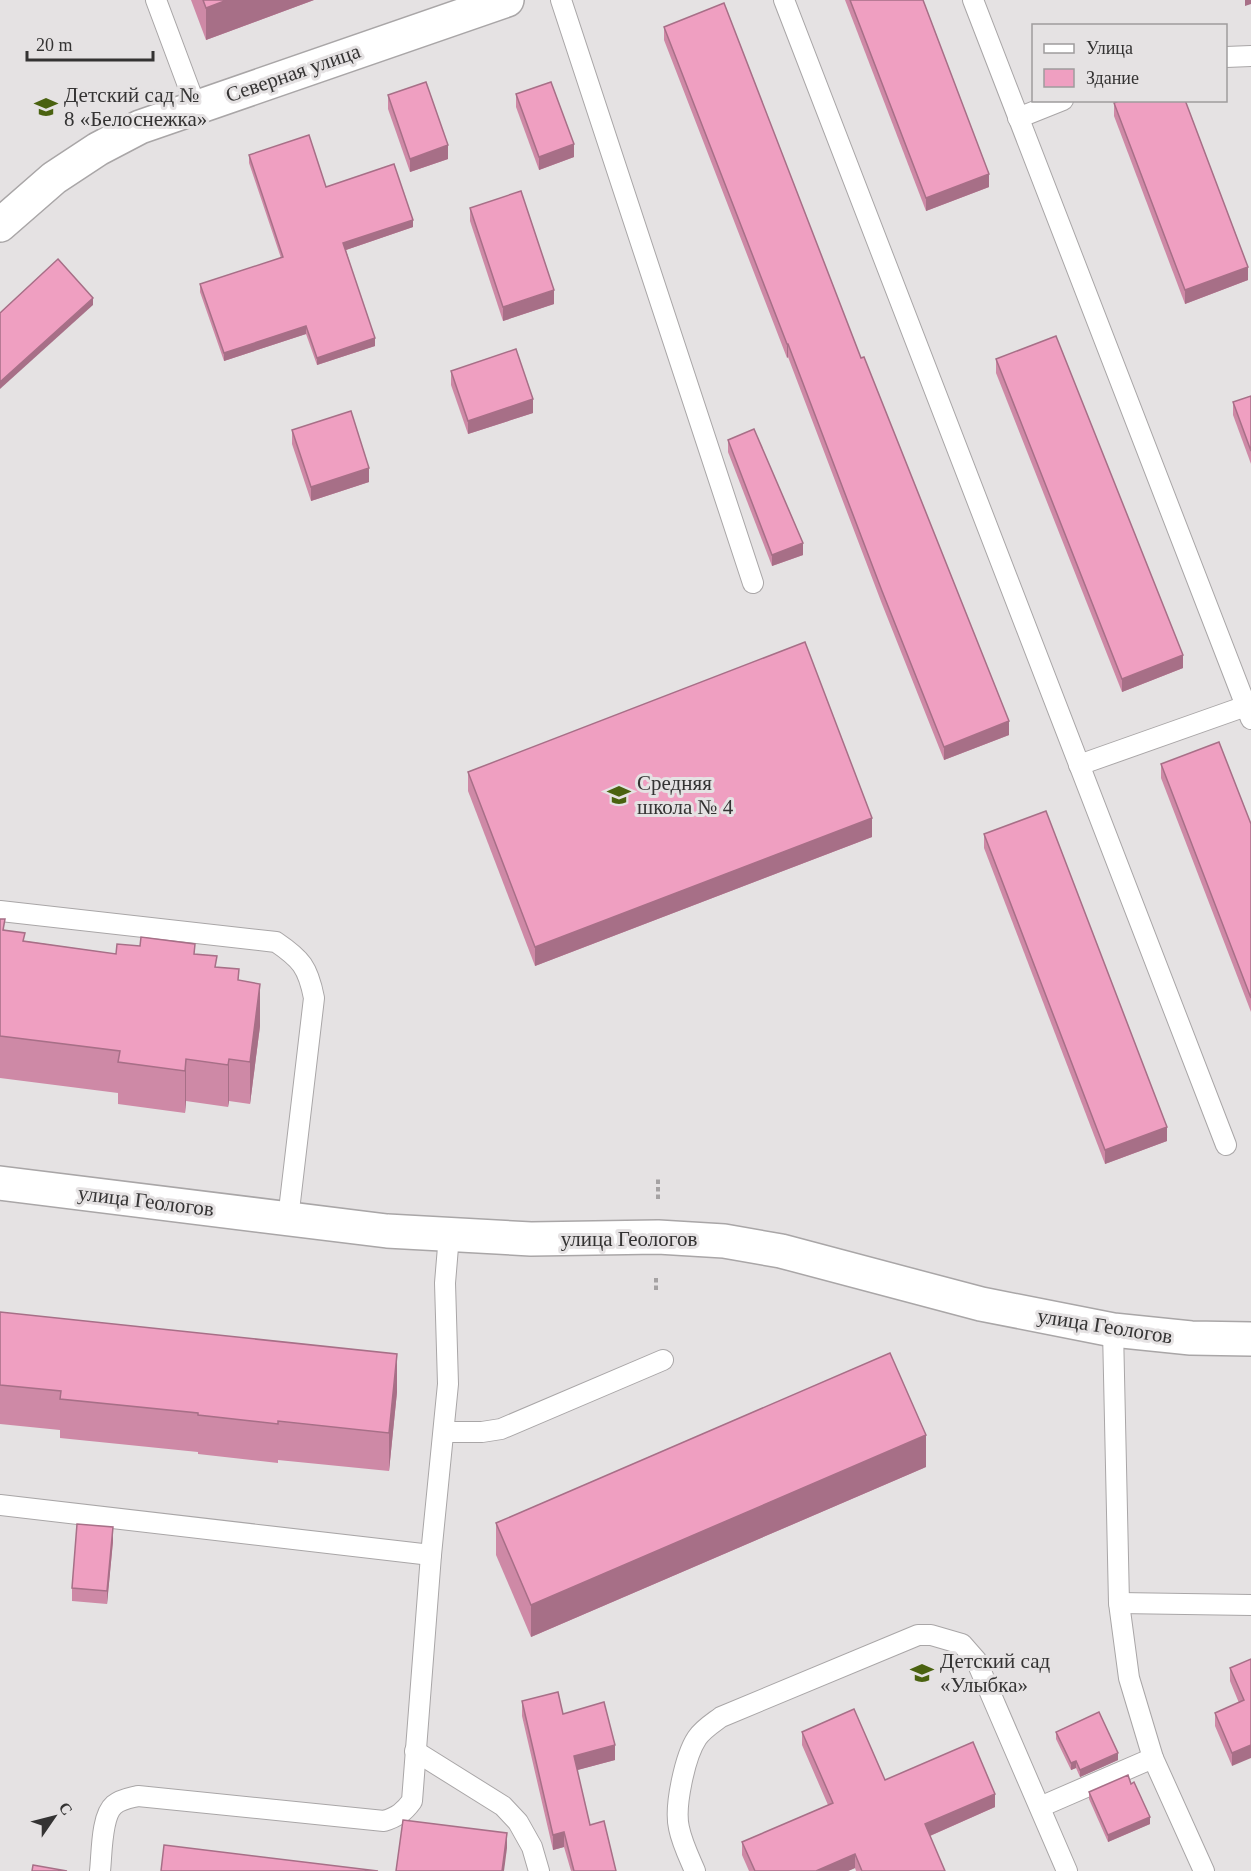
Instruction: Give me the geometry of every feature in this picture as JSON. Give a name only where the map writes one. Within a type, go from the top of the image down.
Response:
[{"type":"street","name":"Северная улица","points":[[0,225],[54,178],[98,149],[140,127],[507,0]]},
{"type":"street","name":"улица Геологов","points":[[0,1183],[387,1231],[531,1239],[658,1237],[724,1241],[781,1251],[981,1305],[1113,1330],[1191,1338],[1251,1339]]},
{"type":"lane","points":[[156,0],[196,107]]},
{"type":"lane","points":[[561,0],[753,583]]},
{"type":"lane","points":[[784,0],[1226,1145]]},
{"type":"lane","points":[[973,0],[1248,712],[1079,765]]},
{"type":"lane","points":[[1227,57],[1251,56]]},
{"type":"lane","points":[[1018,118],[1058,102]]},
{"type":"lane","points":[[0,910],[276,942],[295,955],[310,976],[314,998],[288,1219]]},
{"type":"lane","points":[[100,1871],[106,1817],[113,1805],[124,1799],[138,1796],[384,1821],[396,1817],[412,1801],[431,1555],[448,1384],[446,1283],[449,1235]]},
{"type":"lane","points":[[1113,1330],[1119,1603],[1129,1678],[1153,1758],[1204,1871]]},
{"type":"lane","points":[[444,1431],[482,1432],[501,1429],[663,1360]]},
{"type":"lane","points":[[0,1505],[431,1555]]},
{"type":"lane","points":[[1119,1603],[1251,1605]]},
{"type":"lane","points":[[695,1871],[678,1826],[677,1807],[688,1755],[698,1737],[709,1725],[721,1717],[918,1635],[931,1635],[962,1644],[976,1660],[1067,1871]]},
{"type":"lane","points":[[415,1751],[503,1806],[518,1822],[532,1847],[539,1871]]},
{"type":"lane","points":[[1040,1808],[1153,1758]]},
{"type":"building","points":[[203,0],[227,0],[206,8]]},
{"type":"building","points":[[850,0],[923,0],[989,174],[926,198]]},
{"type":"building","points":[[724,3],[861,358],[864,357],[1009,721],[944,747],[664,27]]},
{"type":"building","points":[[426,82],[448,145],[410,159],[388,95]]},
{"type":"building","points":[[551,82],[574,144],[539,157],[516,94]]},
{"type":"building","points":[[1186,102],[1248,267],[1185,290],[1114,103]]},
{"type":"building","points":[[309,135],[326,187],[394,164],[413,220],[343,243],[375,338],[317,358],[306,326],[224,353],[200,284],[283,257],[249,155]]},
{"type":"building","points":[[521,191],[554,290],[503,307],[470,208]]},
{"type":"building","points":[[58,259],[93,298],[0,382],[0,313]]},
{"type":"building","points":[[1056,336],[1183,655],[1122,679],[996,359]]},
{"type":"building","points":[[516,349],[533,399],[468,421],[451,371]]},
{"type":"building","points":[[1251,396],[1251,451],[1233,402]]},
{"type":"building","points":[[351,411],[369,468],[311,487],[292,430]]},
{"type":"building","points":[[754,429],[803,543],[772,555],[728,440]]},
{"type":"building","points":[[805,642],[872,818],[535,947],[468,772]]},
{"type":"building","points":[[1219,742],[1251,824],[1251,998],[1161,764]]},
{"type":"building","points":[[1046,811],[1167,1127],[1105,1150],[984,834]]},
{"type":"building","points":[[0,919],[5,919],[3,930],[25,933],[23,941],[116,954],[117,944],[140,946],[141,937],[195,944],[194,954],[217,956],[215,967],[239,969],[238,980],[260,984],[250,1062],[229,1059],[228,1065],[186,1059],[185,1071],[118,1062],[120,1051],[0,1036]]},
{"type":"building","points":[[0,1312],[397,1354],[389,1433],[278,1421],[278,1424],[198,1415],[198,1413],[60,1399],[61,1391],[0,1385]]},
{"type":"building","points":[[890,1353],[926,1435],[531,1605],[496,1523]]},
{"type":"building","points":[[77,1524],[113,1527],[107,1591],[72,1588]]},
{"type":"building","points":[[1251,1659],[1251,1745],[1232,1753],[1215,1713],[1244,1700],[1230,1668]]},
{"type":"building","points":[[558,1692],[563,1714],[604,1702],[615,1745],[574,1756],[590,1825],[604,1821],[616,1871],[574,1871],[564,1832],[553,1835],[522,1701]]},
{"type":"building","points":[[854,1709],[885,1780],[973,1742],[995,1794],[925,1824],[945,1871],[862,1871],[855,1854],[816,1871],[755,1871],[742,1842],[833,1803],[802,1732]]},
{"type":"building","points":[[1099,1712],[1118,1753],[1080,1770],[1076,1761],[1071,1763],[1056,1732]]},
{"type":"building","points":[[1128,1775],[1131,1784],[1134,1782],[1150,1817],[1108,1835],[1089,1792]]},
{"type":"building","points":[[403,1820],[507,1833],[502,1871],[396,1871]]},
{"type":"building","points":[[164,1845],[378,1871],[161,1871]]},
{"type":"building","points":[[33,1865],[67,1871],[32,1871]]},
{"type":"place","name":"Детский сад № 8 «Белоснежка»","points":[[46,107]]},
{"type":"place","name":"Средняя школа № 4","points":[[619,795]]},
{"type":"place","name":"Детский сад «Улыбка»","points":[[922,1673]]}]
